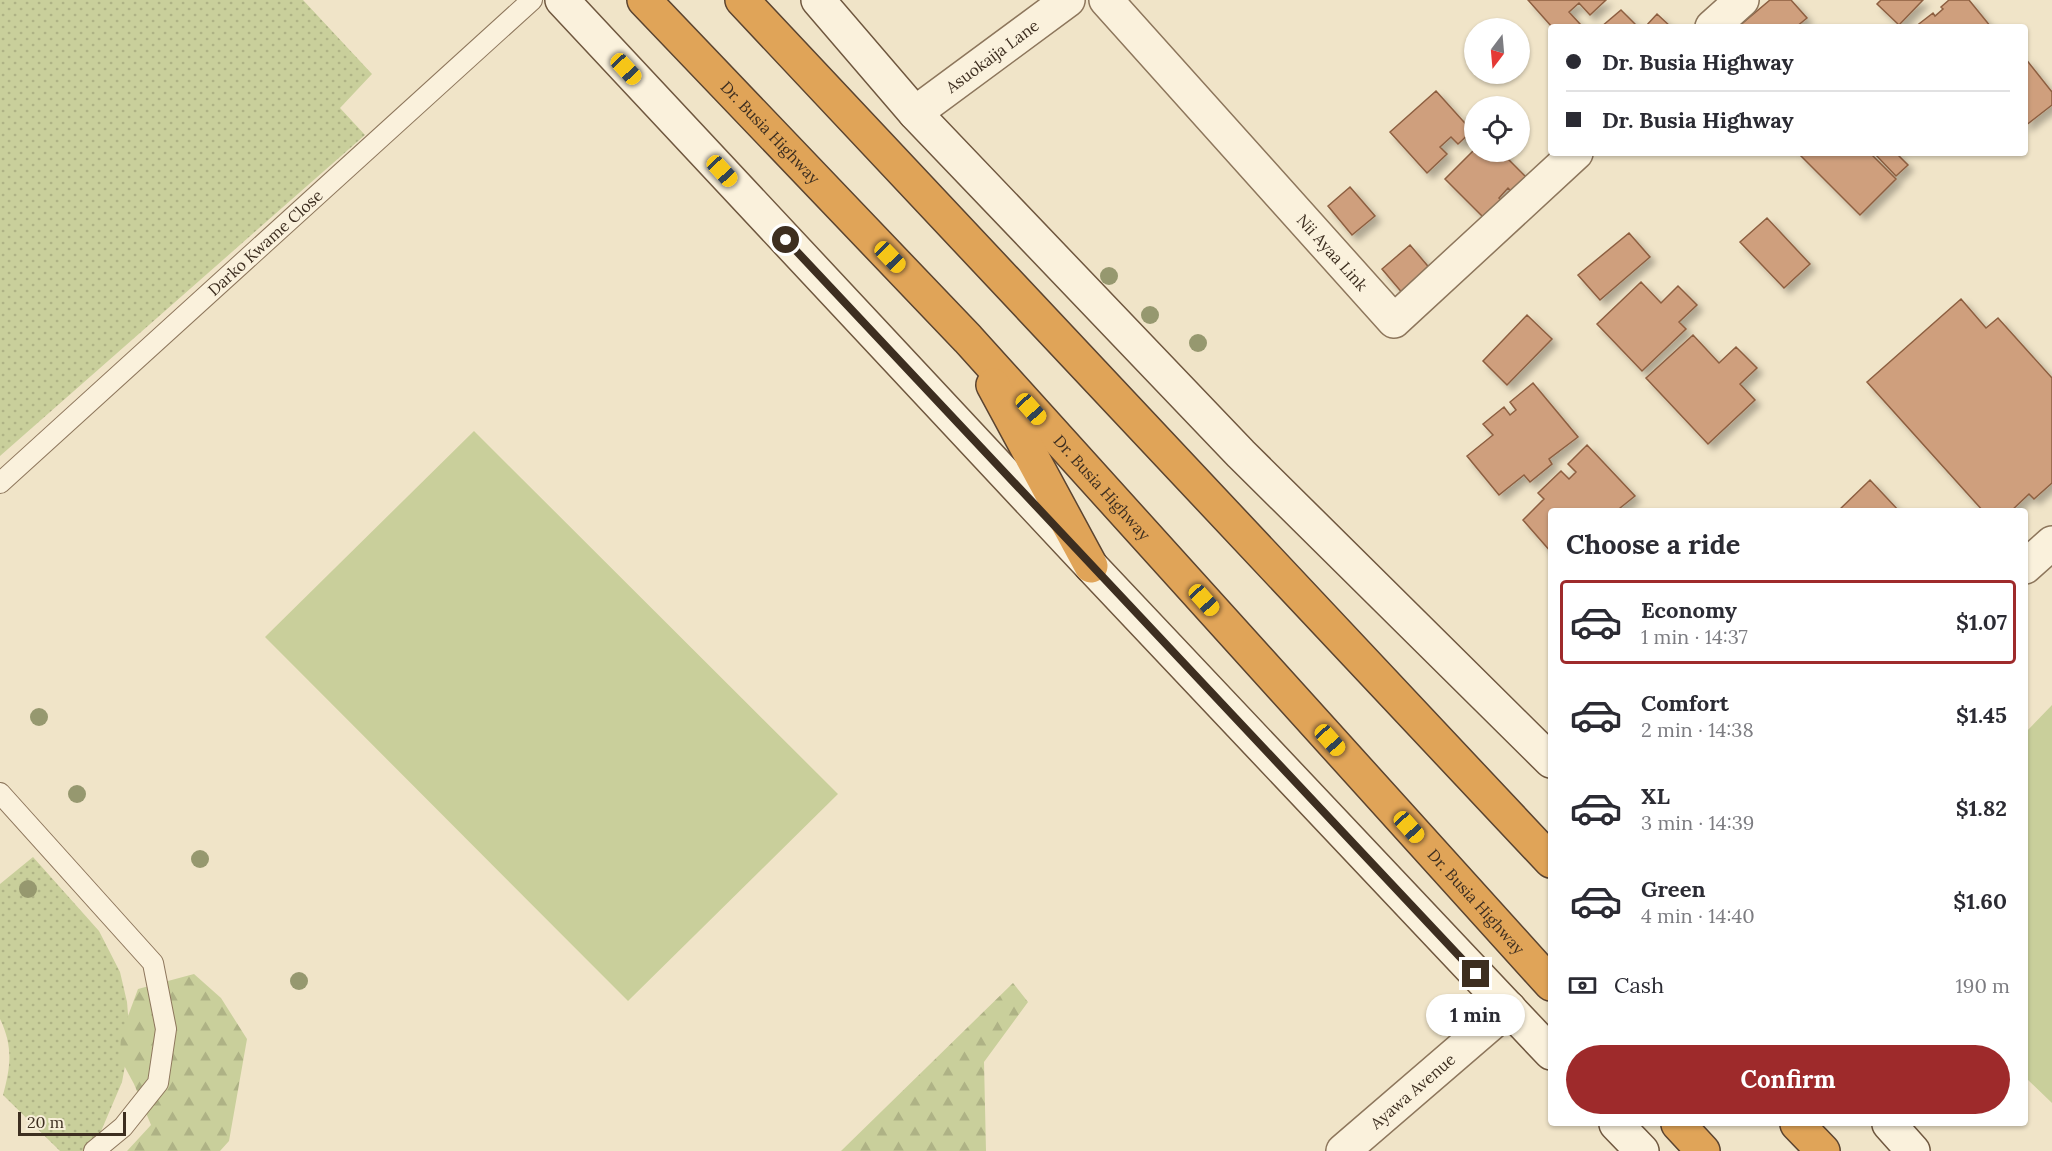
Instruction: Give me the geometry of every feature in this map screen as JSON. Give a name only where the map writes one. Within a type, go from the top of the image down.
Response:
[{"type":"highway","name":"Dr. Busia Highway","points":[[644,0],[968,339],[1548,981]]},
{"type":"highway","points":[[742,0],[1548,858]]},
{"type":"highway","points":[[968,339],[1091,566]]},
{"type":"highway","points":[[1680,1126],[1702,1151]]},
{"type":"highway","points":[[1799,1126],[1823,1151]]},
{"type":"street","points":[[562,0],[1091,566],[1548,1050]]},
{"type":"street","points":[[818,0],[915,113],[1241,454],[1548,758]]},
{"type":"street","name":"Asuokaija Lane","points":[[915,113],[1068,0]]},
{"type":"street","name":"Nii Ayaa Link","points":[[1106,0],[1394,321],[1573,156]]},
{"type":"street","points":[[1715,24],[1742,0]]},
{"type":"street","points":[[2028,564],[2052,543]]},
{"type":"street","name":"Ayawa Avenue","points":[[1343,1151],[1509,1008]]},
{"type":"street","points":[[1618,1126],[1642,1151]]},
{"type":"street","points":[[1891,1126],[1913,1151]]},
{"type":"lane","name":"Darko Kwame Close","points":[[0,483],[532,0]]},
{"type":"lane","points":[[0,794],[153,963],[166,1029],[158,1083],[123,1127],[94,1151]]},
{"type":"green space","points":[[0,0],[303,0],[372,74],[340,108],[365,135],[0,456]]},
{"type":"green space","points":[[474,431],[838,794],[628,1001],[265,637]]},
{"type":"green space","points":[[2052,705],[2052,1103],[2028,1080],[2028,730]]},
{"type":"green space","points":[[33,857],[99,931],[120,972],[127,1002],[130,1039],[122,1082],[99,1136],[84,1151],[60,1151],[3,1095],[8,1075],[9,1047],[0,1019],[0,884]]},
{"type":"green space","points":[[194,974],[221,998],[247,1039],[229,1141],[220,1151],[127,1151],[151,1125],[120,1058],[121,1035],[138,989]]},
{"type":"green space","points":[[1013,983],[1028,1002],[984,1062],[986,1151],[841,1151]]},
{"type":"building","points":[[1528,0],[1606,0],[1590,15],[1579,3],[1569,12],[1580,24],[1549,24]]},
{"type":"building","points":[[1770,0],[1791,0],[1807,18],[1800,24],[1742,24]]},
{"type":"building","points":[[1881,0],[1923,0],[1900,24],[1877,4]]},
{"type":"building","points":[[1949,0],[1969,0],[1989,24],[1919,24],[1933,13],[1935,16],[1943,9],[1941,7]]},
{"type":"building","points":[[1621,10],[1635,24],[1605,24]]},
{"type":"building","points":[[1657,14],[1668,24],[1648,24]]},
{"type":"building","points":[[2028,62],[2052,92],[2052,105],[2028,124]]},
{"type":"building","points":[[1436,91],[1464,122],[1464,138],[1458,144],[1451,137],[1440,147],[1447,154],[1427,173],[1390,132]]},
{"type":"building","points":[[1801,156],[1873,156],[1896,179],[1860,215]]},
{"type":"building","points":[[1877,156],[1899,156],[1908,165],[1896,176]]},
{"type":"building","points":[[1464,160],[1464,162],[1511,162],[1532,183],[1517,197],[1508,188],[1499,198],[1507,207],[1490,224],[1445,179]]},
{"type":"building","points":[[1350,187],[1375,216],[1352,235],[1328,206]]},
{"type":"building","points":[[1767,218],[1810,264],[1784,288],[1740,242]]},
{"type":"building","points":[[1629,233],[1650,257],[1600,300],[1578,275]]},
{"type":"building","points":[[1410,245],[1432,271],[1404,295],[1382,269]]},
{"type":"building","points":[[1641,282],[1661,303],[1678,286],[1697,305],[1679,322],[1686,329],[1642,371],[1597,324]]},
{"type":"building","points":[[1961,299],[1986,328],[1998,318],[2052,378],[2052,483],[2034,499],[2029,494],[2014,508],[1980,508],[1867,382]]},
{"type":"building","points":[[1527,315],[1552,339],[1507,385],[1483,361]]},
{"type":"building","points":[[1693,335],[1719,363],[1736,347],[1757,368],[1740,384],[1755,400],[1708,444],[1646,378]]},
{"type":"building","points":[[1533,383],[1578,437],[1549,459],[1552,464],[1530,482],[1524,475],[1499,495],[1467,456],[1493,435],[1483,424],[1504,407],[1510,415],[1516,410],[1510,402]]},
{"type":"building","points":[[1587,445],[1635,496],[1620,508],[1548,508],[1548,549],[1523,520],[1544,499],[1538,493],[1561,471],[1569,479],[1576,472],[1568,464]]},
{"type":"building","points":[[1870,480],[1896,508],[1841,508]]},
{"type":"route","points":[[786,240],[1476,974]]}]
